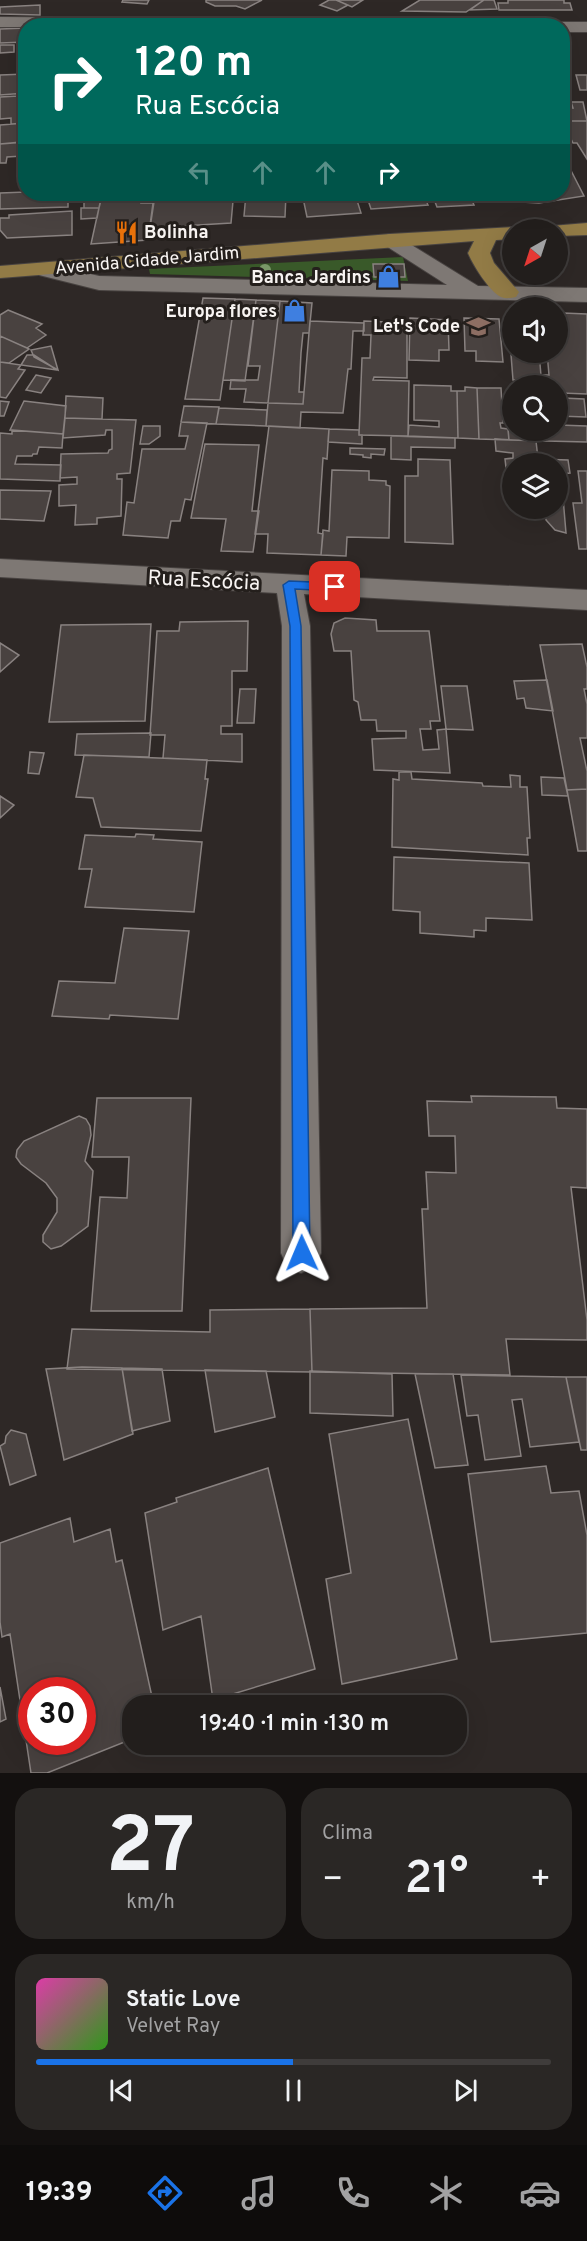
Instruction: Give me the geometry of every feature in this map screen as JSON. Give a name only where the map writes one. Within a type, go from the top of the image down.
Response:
[{"type":"main road","points":[[568,230],[587,229]]},
{"type":"main road","name":"Avenida Cidade Jardim","points":[[43,269],[390,240],[502,233]]},
{"type":"main road","points":[[489,234],[479,253],[484,265],[508,292]]},
{"type":"main road","points":[[0,272],[43,269]]},
{"type":"street","points":[[261,18],[276,10]]},
{"type":"street","points":[[94,18],[165,15],[193,18]]},
{"type":"street","points":[[0,22],[18,21]]},
{"type":"street","points":[[570,27],[587,27]]},
{"type":"street","points":[[390,240],[472,291]]},
{"type":"street","name":"Avenida Cidade Jardim","points":[[43,269],[99,283],[587,295]]},
{"type":"street","name":"Rua Escócia","points":[[0,568],[587,600]]},
{"type":"street","points":[[289,585],[296,626],[302,1253]]},
{"type":"green space","points":[[403,257],[408,281],[150,274],[149,269]]},
{"type":"building","points":[[123,0],[149,0],[147,4],[122,2]]},
{"type":"building","points":[[206,0],[262,0],[245,9],[236,6],[215,6]]},
{"type":"building","points":[[329,0],[348,5],[337,11],[320,5]]},
{"type":"building","points":[[336,0],[363,0],[352,7]]},
{"type":"building","points":[[420,0],[484,0],[466,12],[402,11]]},
{"type":"building","points":[[484,0],[494,0],[497,9],[470,10]]},
{"type":"building","points":[[508,0],[564,0],[564,3],[570,3],[572,10],[499,10],[498,3],[508,3]]},
{"type":"building","points":[[40,5],[40,15],[0,14],[0,7]]},
{"type":"building","points":[[18,28],[18,42],[0,43],[0,29]]},
{"type":"building","points":[[0,45],[14,45],[14,52],[0,53]]},
{"type":"building","points":[[18,74],[18,94],[0,95],[0,75]]},
{"type":"building","points":[[576,75],[587,75],[587,90],[580,90]]},
{"type":"building","points":[[18,96],[18,124],[11,124],[11,118],[0,119],[0,97]]},
{"type":"building","points":[[571,102],[583,102],[587,121],[570,121],[570,108],[573,108]]},
{"type":"building","points":[[570,121],[587,121],[587,159],[577,143],[573,143],[570,137]]},
{"type":"building","points":[[18,124],[18,143],[0,144],[0,125]]},
{"type":"building","points":[[18,142],[18,156],[7,157],[6,163],[0,163],[0,144]]},
{"type":"building","points":[[570,169],[584,196],[570,198]]},
{"type":"building","points":[[18,192],[18,201],[68,201],[68,207],[0,209],[0,193]]},
{"type":"building","points":[[84,201],[101,201],[99,208],[84,208]]},
{"type":"building","points":[[100,201],[153,203],[148,240],[91,244]]},
{"type":"building","points":[[233,201],[231,223],[150,228],[154,202]]},
{"type":"building","points":[[245,201],[286,201],[285,217],[244,216]]},
{"type":"building","points":[[304,201],[357,201],[361,213],[307,217]]},
{"type":"building","points":[[368,201],[426,201],[428,205],[371,209]]},
{"type":"building","points":[[435,201],[472,201],[474,205],[437,207]]},
{"type":"building","points":[[501,201],[552,201],[539,203]]},
{"type":"building","points":[[81,208],[99,208],[97,218],[81,219]]},
{"type":"building","points":[[72,211],[72,235],[7,238],[0,230],[0,218],[9,218],[9,215]]},
{"type":"building","points":[[373,264],[404,264],[405,277],[374,277]]},
{"type":"building","points":[[203,298],[235,299],[220,400],[185,399]]},
{"type":"building","points":[[235,299],[256,300],[245,381],[223,380]]},
{"type":"building","points":[[256,300],[280,301],[268,403],[244,402],[246,389],[230,389],[231,380],[258,380],[260,366],[248,366]]},
{"type":"building","points":[[280,301],[312,303],[309,333],[303,333],[301,353],[299,392],[304,392],[303,404],[268,403]]},
{"type":"building","points":[[8,310],[42,324],[36,328],[46,335],[27,348],[0,336],[0,315]]},
{"type":"building","points":[[568,313],[587,314],[587,394],[568,393],[568,375],[549,375],[548,363],[568,363]]},
{"type":"building","points":[[410,318],[448,320],[449,350],[439,350],[439,361],[409,360]]},
{"type":"building","points":[[464,318],[499,319],[502,362],[476,361],[476,351],[465,351]]},
{"type":"building","points":[[310,321],[364,323],[364,331],[353,331],[351,369],[348,369],[343,413],[301,412],[300,428],[266,426],[268,403],[303,404]]},
{"type":"building","points":[[364,321],[410,323],[410,330],[407,330],[407,378],[374,377],[373,380],[409,381],[408,436],[359,435],[362,358],[370,358],[371,335],[363,335]]},
{"type":"building","points":[[0,336],[29,349],[9,363],[0,362]]},
{"type":"building","points":[[51,346],[58,370],[34,357],[31,350]]},
{"type":"building","points":[[27,355],[34,355],[57,370],[21,365]]},
{"type":"building","points":[[0,362],[21,365],[18,369],[25,370],[6,398],[0,397]]},
{"type":"building","points":[[512,363],[540,363],[541,375],[513,375]]},
{"type":"building","points":[[36,375],[51,378],[41,393],[26,390]]},
{"type":"building","points":[[414,385],[451,386],[451,391],[457,391],[458,438],[408,436],[409,425],[439,427],[439,421],[414,420]]},
{"type":"building","points":[[465,387],[477,388],[479,439],[458,438],[457,391],[465,391]]},
{"type":"building","points":[[477,388],[501,388],[502,440],[479,439]]},
{"type":"building","points":[[66,396],[103,398],[102,419],[65,418]]},
{"type":"building","points":[[568,398],[584,399],[586,417],[568,416]]},
{"type":"building","points":[[0,401],[9,402],[4,416],[0,416]]},
{"type":"building","points":[[24,401],[66,406],[63,434],[10,430]]},
{"type":"building","points":[[184,406],[219,407],[216,424],[181,422]]},
{"type":"building","points":[[219,408],[267,410],[266,426],[216,424]]},
{"type":"building","points":[[65,418],[136,420],[130,473],[117,474],[117,479],[122,479],[121,516],[97,518],[97,524],[75,525],[76,505],[59,506],[59,485],[77,484],[77,477],[60,478],[61,454],[108,453],[112,449],[112,430],[106,430],[105,435],[63,438]]},
{"type":"building","points":[[181,422],[207,423],[191,500],[185,499],[180,521],[171,521],[168,538],[123,535],[127,502],[134,503],[142,449],[185,449],[188,436],[179,436]]},
{"type":"building","points":[[568,425],[587,426],[587,442],[546,441],[568,441]]},
{"type":"building","points":[[143,426],[160,426],[160,436],[149,444],[140,444]]},
{"type":"building","points":[[269,426],[329,429],[327,459],[323,458],[318,533],[323,534],[321,555],[267,553],[268,534],[255,534]]},
{"type":"building","points":[[329,429],[359,430],[359,435],[362,435],[362,444],[328,442]]},
{"type":"building","points":[[12,430],[63,434],[62,448],[39,447],[37,454],[17,456],[15,464],[61,465],[60,481],[0,479],[0,433],[12,434]]},
{"type":"building","points":[[391,436],[455,438],[455,448],[411,447],[411,460],[391,459]]},
{"type":"building","points":[[495,439],[536,441],[537,453],[513,453],[496,451]]},
{"type":"building","points":[[205,444],[259,445],[252,511],[259,511],[253,552],[221,551],[226,519],[191,518]]},
{"type":"building","points":[[350,448],[385,449],[384,455],[371,454],[371,458],[350,454]]},
{"type":"building","points":[[418,459],[450,460],[453,544],[405,542],[405,476],[418,476]]},
{"type":"building","points":[[332,470],[369,471],[369,480],[386,481],[386,485],[390,486],[389,538],[347,537],[346,556],[321,555],[323,530],[329,531]]},
{"type":"building","points":[[578,471],[587,471],[587,549],[579,549],[573,503],[582,503]]},
{"type":"building","points":[[0,490],[51,491],[44,521],[0,519]]},
{"type":"building","points":[[565,519],[566,533],[555,530],[546,520]]},
{"type":"building","points":[[345,618],[376,620],[377,631],[429,631],[440,721],[430,721],[431,729],[420,729],[423,750],[439,749],[437,730],[446,729],[450,773],[374,770],[372,739],[406,738],[406,731],[377,731],[376,720],[361,720],[358,702],[354,700],[351,651],[334,651],[331,634],[334,623]]},
{"type":"building","points":[[248,621],[247,671],[232,671],[232,726],[221,726],[221,734],[242,734],[242,762],[163,758],[165,735],[150,735],[157,631],[179,631],[180,622]]},
{"type":"building","points":[[151,624],[145,721],[49,722],[61,625]]},
{"type":"building","points":[[0,643],[19,655],[0,672]]},
{"type":"building","points":[[582,644],[587,667],[587,689],[584,689],[587,704],[587,738],[580,738],[587,771],[587,789],[567,790],[540,645]]},
{"type":"building","points":[[547,680],[553,711],[526,708],[524,698],[517,699],[514,681]]},
{"type":"building","points":[[441,686],[467,686],[473,730],[446,729]]},
{"type":"building","points":[[240,689],[256,689],[254,723],[237,723]]},
{"type":"building","points":[[151,733],[149,757],[75,755],[77,734]]},
{"type":"building","points":[[30,752],[44,753],[39,774],[28,773]]},
{"type":"building","points":[[84,755],[207,760],[205,779],[208,779],[201,831],[101,827],[93,798],[76,797]]},
{"type":"building","points":[[399,772],[411,772],[412,779],[511,787],[510,775],[520,776],[520,787],[527,787],[530,838],[527,838],[528,855],[392,847],[393,779],[399,780]]},
{"type":"building","points":[[541,777],[564,778],[568,796],[542,795]]},
{"type":"building","points":[[587,789],[587,851],[578,851],[567,790]]},
{"type":"building","points":[[0,796],[14,805],[0,818]]},
{"type":"building","points":[[136,834],[154,835],[153,839],[202,842],[194,912],[85,907],[92,869],[79,869],[85,835],[135,837]]},
{"type":"building","points":[[394,857],[529,863],[532,920],[486,918],[486,931],[474,930],[474,937],[420,933],[420,912],[393,910]]},
{"type":"building","points":[[124,928],[189,931],[178,1019],[110,1015],[109,1019],[52,1016],[59,981],[115,983]]},
{"type":"building","points":[[471,1096],[556,1097],[557,1108],[587,1109],[587,1188],[571,1187],[587,1320],[587,1340],[506,1339],[510,1375],[312,1372],[310,1309],[427,1308],[422,1209],[428,1209],[426,1172],[456,1173],[455,1136],[429,1136],[427,1101],[472,1102]]},
{"type":"building","points":[[97,1098],[191,1098],[182,1311],[91,1311],[100,1197],[127,1198],[129,1157],[92,1157]]},
{"type":"building","points":[[79,1116],[86,1119],[91,1135],[85,1161],[93,1171],[88,1226],[61,1246],[51,1249],[43,1242],[43,1235],[57,1212],[57,1198],[46,1183],[21,1164],[16,1157],[17,1150],[24,1141]]},
{"type":"building","points":[[310,1309],[312,1372],[67,1369],[72,1329],[210,1332],[210,1310]]},
{"type":"building","points":[[122,1368],[133,1434],[64,1460],[46,1369]]},
{"type":"building","points":[[122,1368],[162,1369],[170,1421],[132,1431]]},
{"type":"building","points":[[205,1370],[266,1371],[275,1417],[215,1432]]},
{"type":"building","points":[[310,1371],[392,1374],[393,1416],[310,1413]]},
{"type":"building","points":[[415,1374],[453,1374],[468,1465],[435,1468]]},
{"type":"building","points":[[461,1375],[566,1377],[579,1442],[530,1447],[522,1399],[512,1400],[521,1456],[485,1460],[478,1415],[467,1416]]},
{"type":"building","points":[[566,1377],[587,1377],[587,1450],[581,1450]]},
{"type":"building","points":[[408,1419],[457,1659],[342,1684],[326,1579],[351,1573],[329,1434]]},
{"type":"building","points":[[11,1430],[26,1434],[36,1475],[10,1485],[0,1446],[5,1443],[6,1436]]},
{"type":"building","points":[[546,1466],[551,1493],[579,1491],[587,1535],[587,1633],[491,1642],[468,1474]]},
{"type":"building","points":[[268,1468],[315,1669],[229,1695],[212,1695],[201,1616],[163,1630],[145,1513],[177,1502],[176,1498]]},
{"type":"building","points":[[70,1518],[74,1542],[110,1529],[116,1562],[122,1560],[152,1695],[122,1695],[122,1743],[96,1753],[96,1677],[18,1677],[18,1687],[10,1634],[2,1637],[0,1543]]},
{"type":"building","points":[[0,1687],[6,1719],[0,1722]]},
{"type":"building","points":[[28,1755],[92,1755],[47,1773],[31,1773]]},
{"type":"place","name":"Bolinha","points":[[126,232]]},
{"type":"place","name":"Banca Jardins","points":[[389,277]]},
{"type":"place","name":"Europa flores","points":[[295,311]]},
{"type":"place","name":"Let's Code","points":[[478,326]]},
{"type":"route","points":[[302,1253],[296,626],[289,585],[335,587]]}]
